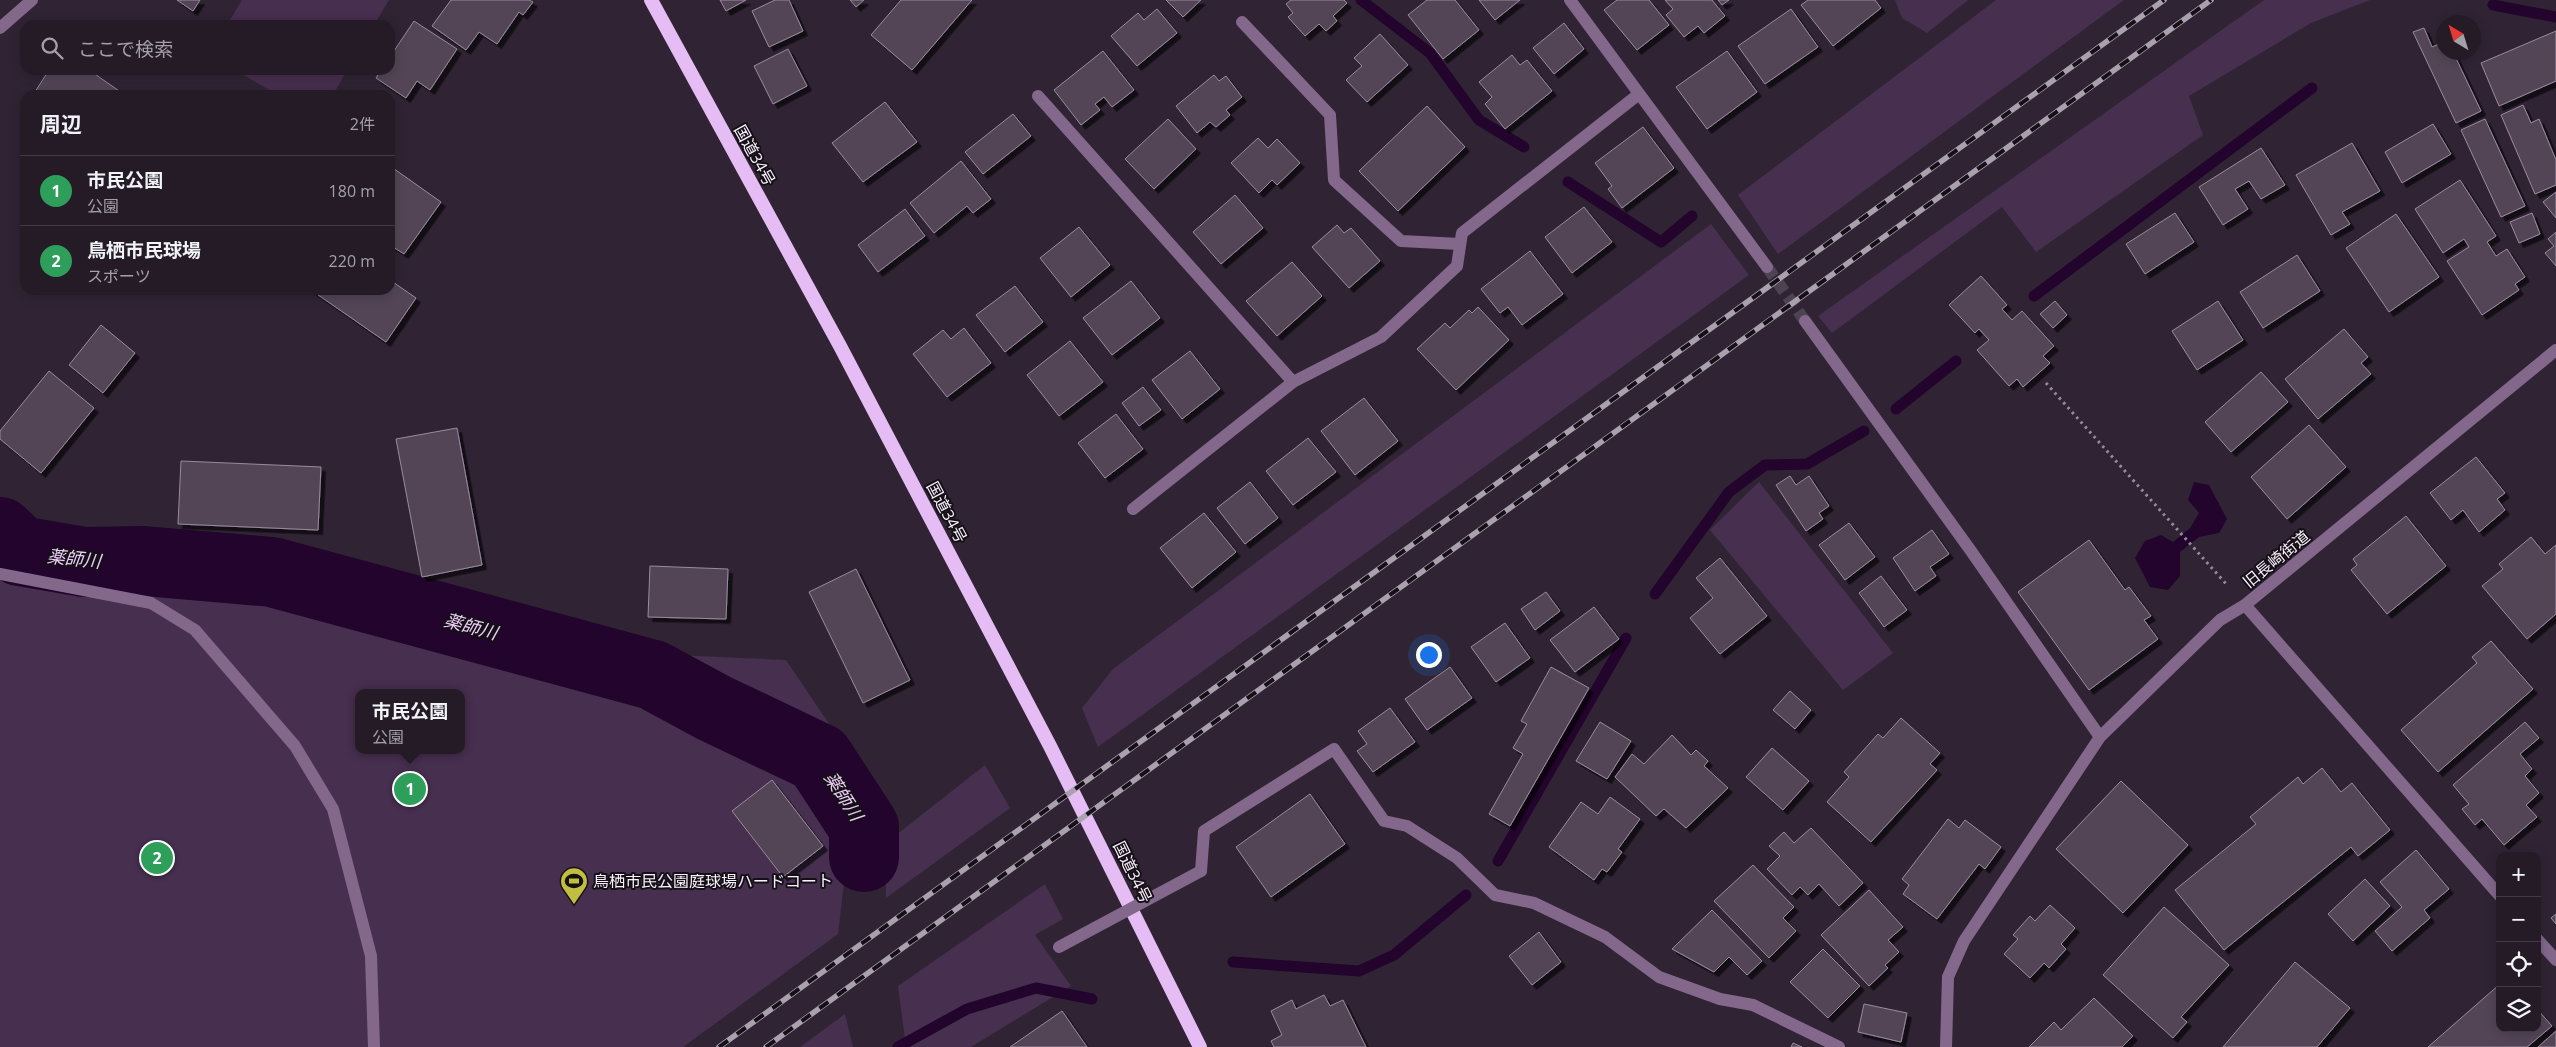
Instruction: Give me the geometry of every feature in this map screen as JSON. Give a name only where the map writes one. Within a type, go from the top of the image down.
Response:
[{"type":"highway","name":"国道34号","points":[[651,0],[840,346],[1046,737],[1200,1047]]},
{"type":"street","points":[[0,28],[32,0]]},
{"type":"street","points":[[1572,1],[1767,267]]},
{"type":"street","points":[[1242,22],[1330,115],[1334,180],[1401,241],[1460,244]]},
{"type":"street","points":[[1133,509],[1293,382],[1381,337],[1457,266],[1462,233],[1639,94]]},
{"type":"street","points":[[1038,96],[1293,382]]},
{"type":"street","points":[[1805,321],[1971,551],[2100,737]]},
{"type":"street","name":"旧長崎街道","points":[[2496,891],[2245,605],[2556,350]]},
{"type":"street","points":[[0,574],[151,603],[195,630],[295,746],[333,809],[371,956],[374,1047]]},
{"type":"street","points":[[1946,1047],[1948,977],[1964,941],[2100,737],[2220,620],[2245,605]]},
{"type":"street","points":[[1059,947],[1201,871],[1204,831],[1334,749],[1384,820],[1407,826],[1457,858],[1495,895],[1534,902],[1605,937],[1659,977],[1720,999],[1753,1005],[1839,1047]]},
{"type":"street","points":[[2540,942],[2556,960]]},
{"type":"path","points":[[2046,384],[2245,605]]},
{"type":"shaded area","points":[[242,0],[389,0],[377,20],[230,20]]},
{"type":"shaded area","points":[[1895,0],[1968,0],[1927,33],[1902,18]]},
{"type":"shaded area","points":[[1996,0],[2124,0],[1778,254],[1738,195]]},
{"type":"shaded area","points":[[2264,0],[2370,0],[2311,23],[2189,96],[2203,135],[2036,252],[2002,207],[1832,333],[1818,316]]},
{"type":"shaded area","points":[[244,75],[344,75],[336,90],[269,90]]},
{"type":"shaded area","points":[[1711,224],[1749,275],[1098,747],[1082,708],[1113,669]]},
{"type":"shaded area","points":[[1759,482],[1893,653],[1843,690],[1710,530]]},
{"type":"shaded area","points":[[2194,482],[2209,485],[2227,519],[2219,533],[2199,537],[2180,552],[2180,576],[2168,590],[2150,587],[2135,558],[2145,541],[2161,535],[2173,542],[2190,528],[2199,513],[2188,500]]},
{"type":"shaded area","points":[[0,547],[23,562],[285,595],[610,680],[805,770],[834,808],[846,865],[838,934],[683,1047],[0,1047]]},
{"type":"shaded area","points":[[652,654],[786,660],[842,743]]},
{"type":"shaded area","points":[[985,765],[1010,808],[886,898],[886,843]]},
{"type":"shaded area","points":[[1045,884],[1063,919],[1035,935],[1071,986],[971,1047],[906,1047],[898,986]]},
{"type":"shaded area","points":[[845,1014],[853,1047],[800,1047]]},
{"type":"building","points":[[177,0],[200,0],[193,11]]},
{"type":"building","points":[[451,0],[529,0],[533,2],[523,15],[519,12],[497,44],[479,32],[466,50],[432,26]]},
{"type":"building","points":[[720,0],[746,0],[726,11]]},
{"type":"building","points":[[775,0],[789,0],[803,31],[769,47],[752,11]]},
{"type":"building","points":[[850,0],[864,0],[856,7]]},
{"type":"building","points":[[901,0],[972,0],[912,70],[871,35]]},
{"type":"building","points":[[1166,0],[1201,0],[1183,17]]},
{"type":"building","points":[[1291,0],[1344,0],[1347,3],[1333,16],[1337,21],[1326,31],[1319,24],[1305,36],[1288,17],[1293,13],[1286,4]]},
{"type":"building","points":[[1427,0],[1455,0],[1479,30],[1443,59],[1408,15]]},
{"type":"building","points":[[1479,0],[1520,0],[1495,20]]},
{"type":"building","points":[[1617,0],[1649,0],[1669,25],[1637,50],[1604,10]]},
{"type":"building","points":[[1665,0],[1712,0],[1725,16],[1704,33],[1698,26],[1684,37],[1666,15],[1673,9]]},
{"type":"building","points":[[1718,0],[1729,0],[1722,5]]},
{"type":"building","points":[[1808,0],[1875,0],[1881,8],[1833,46],[1801,5]]},
{"type":"building","points":[[1157,9],[1177,33],[1137,66],[1111,36],[1138,13],[1144,20]]},
{"type":"building","points":[[1791,9],[1818,47],[1765,84],[1738,46]]},
{"type":"building","points":[[414,21],[457,49],[430,90],[417,81],[406,98],[376,78],[378,75],[395,75],[395,50]]},
{"type":"building","points":[[1564,23],[1584,49],[1554,74],[1533,48]]},
{"type":"building","points":[[2424,28],[2432,47],[2436,45],[2436,60],[2457,60],[2481,111],[2456,123],[2413,32]]},
{"type":"building","points":[[2556,31],[2556,81],[2499,106],[2481,63]]},
{"type":"building","points":[[1380,34],[1408,65],[1367,102],[1346,80],[1362,66],[1354,58]]},
{"type":"building","points":[[788,49],[807,86],[773,104],[754,66]]},
{"type":"building","points":[[1103,51],[1134,90],[1112,107],[1104,97],[1095,104],[1100,110],[1081,125],[1054,90]]},
{"type":"building","points":[[1727,51],[1757,92],[1707,129],[1676,87]]},
{"type":"building","points":[[1512,55],[1520,65],[1527,60],[1552,91],[1505,129],[1485,104],[1492,97],[1479,82]]},
{"type":"building","points":[[46,75],[96,75],[118,90],[36,90]]},
{"type":"building","points":[[1214,75],[1219,81],[1226,76],[1242,97],[1226,110],[1230,115],[1216,127],[1210,122],[1197,133],[1176,106]]},
{"type":"building","points":[[885,102],[917,142],[863,182],[832,143]]},
{"type":"building","points":[[2523,105],[2531,123],[2539,119],[2556,160],[2556,185],[2535,194],[2501,115]]},
{"type":"building","points":[[1427,106],[1465,147],[1398,211],[1359,171]]},
{"type":"building","points":[[1013,114],[1031,136],[983,174],[965,152]]},
{"type":"building","points":[[1168,119],[1196,149],[1154,189],[1125,159]]},
{"type":"building","points":[[2485,119],[2525,206],[2501,217],[2461,130]]},
{"type":"building","points":[[2433,124],[2451,154],[2402,183],[2385,152]]},
{"type":"building","points":[[1643,127],[1674,168],[1622,208],[1608,189],[1612,186],[1595,163]]},
{"type":"building","points":[[1258,138],[1268,148],[1277,139],[1300,163],[1277,185],[1272,180],[1259,193],[1231,163]]},
{"type":"building","points":[[2352,143],[2380,191],[2342,212],[2350,224],[2331,235],[2296,175]]},
{"type":"building","points":[[2261,148],[2285,185],[2261,199],[2249,181],[2235,189],[2248,209],[2223,225],[2199,187]]},
{"type":"building","points":[[961,161],[991,199],[973,213],[967,206],[934,233],[910,203]]},
{"type":"building","points":[[395,170],[441,202],[404,254],[395,248]]},
{"type":"building","points":[[2460,180],[2496,236],[2487,242],[2496,256],[2507,249],[2525,277],[2515,284],[2519,290],[2482,315],[2447,261],[2469,247],[2464,239],[2443,253],[2415,209]]},
{"type":"building","points":[[2556,192],[2556,218],[2543,202]]},
{"type":"building","points":[[1235,195],[1263,228],[1221,264],[1193,232]]},
{"type":"building","points":[[1584,207],[1612,242],[1572,273],[1545,237]]},
{"type":"building","points":[[905,209],[925,236],[878,272],[858,245]]},
{"type":"building","points":[[2175,213],[2194,242],[2145,274],[2126,244]]},
{"type":"building","points":[[2532,213],[2540,234],[2519,243],[2510,222]]},
{"type":"building","points":[[2396,214],[2439,277],[2389,312],[2346,248]]},
{"type":"building","points":[[1337,225],[1344,233],[1351,228],[1380,261],[1349,288],[1312,247]]},
{"type":"building","points":[[1079,227],[1110,265],[1071,297],[1040,258]]},
{"type":"building","points":[[2556,232],[2556,266],[2545,253],[2554,246],[2548,239]]},
{"type":"building","points":[[1530,251],[1563,294],[1522,325],[1508,307],[1500,313],[1481,289]]},
{"type":"building","points":[[2297,255],[2320,291],[2263,328],[2240,292]]},
{"type":"building","points":[[1292,262],[1322,296],[1277,336],[1246,301]]},
{"type":"building","points":[[1981,276],[2007,305],[2002,309],[2012,320],[2022,311],[2054,346],[2043,356],[2050,363],[2023,387],[2017,379],[2009,386],[1977,350],[1989,340],[1979,329],[1975,333],[1949,305]]},
{"type":"building","points":[[1131,281],[1160,318],[1112,355],[1083,318]]},
{"type":"building","points":[[395,283],[416,298],[386,342],[318,295],[395,295]]},
{"type":"building","points":[[1015,286],[1043,322],[1005,352],[976,315]]},
{"type":"building","points":[[2055,301],[2067,315],[2053,328],[2040,314]]},
{"type":"building","points":[[2218,301],[2243,340],[2197,370],[2172,331]]},
{"type":"building","points":[[1478,307],[1509,340],[1456,390],[1417,349],[1445,323],[1450,328],[1469,310],[1472,313]]},
{"type":"building","points":[[101,325],[135,353],[103,393],[69,365]]},
{"type":"building","points":[[964,328],[991,363],[947,397],[913,354],[943,330],[951,339]]},
{"type":"building","points":[[2344,329],[2368,357],[2361,363],[2371,374],[2318,419],[2285,379]]},
{"type":"building","points":[[1070,341],[1103,382],[1059,416],[1027,375]]},
{"type":"building","points":[[1190,351],[1220,389],[1182,419],[1152,380]]},
{"type":"building","points":[[49,371],[94,408],[41,473],[0,439],[0,431]]},
{"type":"building","points":[[2261,372],[2288,402],[2231,452],[2205,422]]},
{"type":"building","points":[[1143,387],[1161,410],[1139,426],[1122,403]]},
{"type":"building","points":[[1364,398],[1398,441],[1355,475],[1321,431]]},
{"type":"building","points":[[1116,414],[1143,449],[1105,478],[1078,443]]},
{"type":"building","points":[[2309,425],[2346,467],[2287,519],[2251,477]]},
{"type":"building","points":[[457,428],[482,565],[422,577],[396,439]]},
{"type":"building","points":[[1308,438],[1336,472],[1293,505],[1266,471]]},
{"type":"building","points":[[2476,457],[2505,493],[2497,499],[2505,510],[2479,532],[2463,510],[2451,520],[2430,493]]},
{"type":"building","points":[[181,461],[321,467],[318,530],[178,524]]},
{"type":"building","points":[[1790,476],[1796,485],[1809,476],[1829,506],[1819,513],[1823,519],[1806,531],[1776,485]]},
{"type":"building","points":[[1250,482],[1278,518],[1245,544],[1217,508]]},
{"type":"building","points":[[1204,513],[1236,552],[1192,588],[1160,548]]},
{"type":"building","points":[[2406,516],[2446,566],[2387,614],[2351,570],[2357,565],[2353,559]]},
{"type":"building","points":[[1849,523],[1875,557],[1845,580],[1819,545]]},
{"type":"building","points":[[1932,530],[1949,554],[1930,567],[1936,576],[1915,591],[1893,558]]},
{"type":"building","points":[[2531,537],[2545,554],[2556,545],[2556,614],[2527,639],[2482,586],[2503,569],[2499,564]]},
{"type":"building","points":[[2089,540],[2125,590],[2129,587],[2151,616],[2144,620],[2158,639],[2089,690],[2018,592]]},
{"type":"building","points":[[1720,558],[1767,616],[1720,654],[1690,618],[1713,598],[1696,578]]},
{"type":"building","points":[[650,566],[728,569],[726,619],[648,617]]},
{"type":"building","points":[[856,569],[910,680],[863,703],[809,592]]},
{"type":"building","points":[[1881,576],[1907,610],[1884,627],[1859,593]]},
{"type":"building","points":[[1546,592],[1560,611],[1535,630],[1521,609]]},
{"type":"building","points":[[1594,607],[1619,639],[1575,672],[1550,640]]},
{"type":"building","points":[[1505,623],[1530,658],[1496,682],[1471,647]]},
{"type":"building","points":[[2491,641],[2533,689],[2438,772],[2401,730],[2477,663],[2472,657]]},
{"type":"building","points":[[1450,667],[1472,698],[1427,730],[1405,699]]},
{"type":"building","points":[[1551,667],[1589,688],[1510,826],[1489,814],[1523,754],[1513,748],[1527,724],[1521,721]]},
{"type":"building","points":[[1790,691],[1811,710],[1795,729],[1773,710]]},
{"type":"building","points":[[1390,708],[1415,742],[1373,772],[1357,751],[1367,744],[1358,731]]},
{"type":"building","points":[[1901,718],[1940,753],[1930,764],[1937,770],[1871,842],[1827,802],[1849,777],[1844,772],[1878,734],[1883,738]]},
{"type":"building","points":[[1600,722],[1631,741],[1607,779],[1576,761]]},
{"type":"building","points":[[2525,722],[2539,738],[2520,754],[2532,769],[2525,776],[2539,793],[2526,805],[2537,817],[2504,845],[2482,819],[2475,825],[2462,809],[2469,804],[2453,785]]},
{"type":"building","points":[[1672,735],[1691,755],[1696,750],[1708,761],[1704,766],[1728,788],[1686,828],[1664,809],[1656,816],[1615,777],[1632,754],[1644,764]]},
{"type":"building","points":[[1772,748],[1809,781],[1783,810],[1746,777]]},
{"type":"building","points":[[2322,768],[2341,792],[2352,783],[2390,830],[2358,856],[2351,847],[2224,950],[2175,890],[2256,824],[2250,817],[2298,777],[2303,784]]},
{"type":"building","points":[[772,780],[823,846],[783,877],[732,811]]},
{"type":"building","points":[[2121,781],[2188,845],[2123,913],[2056,849]]},
{"type":"building","points":[[1310,794],[1345,844],[1271,897],[1236,847]]},
{"type":"building","points":[[1610,797],[1640,819],[1618,849],[1622,852],[1607,872],[1602,869],[1594,880],[1549,847],[1581,802],[1598,814]]},
{"type":"building","points":[[1948,819],[1959,828],[1965,820],[2001,847],[1985,869],[1979,864],[1937,919],[1903,894],[1909,885],[1902,879]]},
{"type":"building","points":[[1811,828],[1863,883],[1839,906],[1819,884],[1808,895],[1800,887],[1792,895],[1767,869],[1780,856],[1769,846],[1784,832],[1794,843]]},
{"type":"building","points":[[2416,850],[2449,889],[2424,910],[2430,918],[2392,951],[2375,931],[2402,907],[2380,882]]},
{"type":"building","points":[[1753,865],[1794,907],[1783,918],[1796,931],[1769,958],[1714,901]]},
{"type":"building","points":[[2365,879],[2390,906],[2353,941],[2328,914]]},
{"type":"building","points":[[1869,890],[1903,927],[1888,940],[1899,952],[1885,965],[1888,968],[1869,986],[1821,935]]},
{"type":"building","points":[[2050,905],[2075,928],[2061,944],[2066,949],[2049,968],[2044,963],[2030,978],[2004,954],[2018,939],[2013,935],[2030,916],[2035,921]]},
{"type":"building","points":[[2164,907],[2229,965],[2181,1017],[2187,1022],[2173,1038],[2103,975]]},
{"type":"building","points":[[1712,910],[1762,961],[1747,975],[1729,957],[1714,972],[1672,949]]},
{"type":"building","points":[[2556,914],[2556,924],[2551,918]]},
{"type":"building","points":[[1539,932],[1561,962],[1532,985],[1509,956]]},
{"type":"building","points":[[1823,949],[1860,986],[1828,1018],[1790,982]]},
{"type":"building","points":[[2295,962],[2350,1008],[2317,1047],[2223,1047]]},
{"type":"building","points":[[2496,988],[2496,1032],[2541,1032],[2541,1014],[2552,1026],[2527,1047],[2428,1047]]},
{"type":"building","points":[[1324,995],[1330,1006],[1343,1000],[1366,1047],[1274,1047],[1271,1041],[1282,1035],[1271,1011],[1292,1000],[1296,1009]]},
{"type":"building","points":[[2094,998],[2133,1036],[2122,1047],[2029,1047],[2054,1022],[2061,1030]]},
{"type":"building","points":[[1864,1004],[1907,1013],[1901,1042],[1858,1032]]},
{"type":"building","points":[[1062,1011],[1087,1047],[1010,1047]]},
{"type":"building","points":[[2556,1031],[2556,1047],[2538,1047]]},
{"type":"building","points":[[1793,1043],[1802,1047],[1791,1047]]},
{"type":"waterway","points":[[1361,0],[1430,53],[1479,120],[1524,147]]},
{"type":"waterway","points":[[2493,5],[2556,17]]},
{"type":"waterway","points":[[2034,296],[2312,88]]},
{"type":"waterway","points":[[1568,182],[1661,242],[1692,216]]},
{"type":"waterway","points":[[1896,409],[1956,361]]},
{"type":"waterway","points":[[1655,594],[1729,492],[1765,465],[1807,464],[1864,431]]},
{"type":"waterway","name":"薬師川","points":[[0,532],[20,551],[84,562],[144,561],[272,572],[653,675],[714,708],[819,758],[864,827],[864,857]]},
{"type":"waterway","points":[[1498,861],[1626,638]]},
{"type":"waterway","points":[[1233,962],[1359,971],[1394,955],[1466,895]]},
{"type":"waterway","points":[[898,1047],[967,1009],[1036,988],[1092,999]]},
{"type":"tunnel","points":[[1767,267],[1805,321]]},
{"type":"railway","points":[[719,1047],[2164,0]]},
{"type":"railway","points":[[766,1047],[2211,0]]},
{"type":"place","name":"市民公園","points":[[410,789]]},
{"type":"place","name":"鳥栖市民球場","points":[[157,858]]},
{"type":"place","name":"鳥栖市民公園庭球場ハードコート","points":[[574,905]]}]
